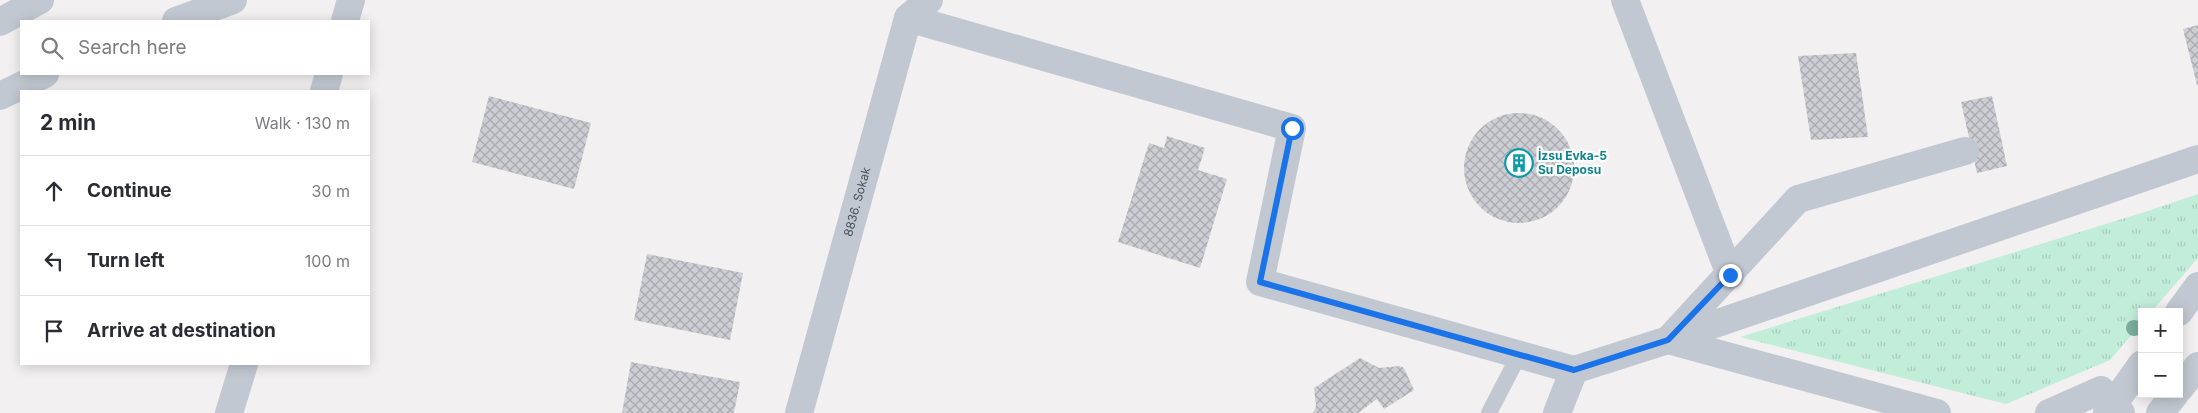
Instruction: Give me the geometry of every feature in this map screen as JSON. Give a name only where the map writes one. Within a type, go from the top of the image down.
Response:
[{"type":"street","points":[[0,22],[40,0]]},
{"type":"street","points":[[179,20],[233,0]]},
{"type":"street","points":[[345,20],[351,0]]},
{"type":"street","points":[[908,18],[929,0]]},
{"type":"street","points":[[1625,0],[1730,275]]},
{"type":"street","points":[[908,18],[1292,128],[1260,282],[1574,370],[1668,340],[2198,159]]},
{"type":"street","name":"8836. Sokak","points":[[799,413],[908,18]]},
{"type":"street","points":[[0,96],[43,75]]},
{"type":"street","points":[[324,90],[329,75]]},
{"type":"street","points":[[1668,340],[1730,275],[1798,199],[1965,151]]},
{"type":"street","points":[[2182,308],[2198,286]]},
{"type":"street","points":[[1668,340],[1937,413]]},
{"type":"street","points":[[229,413],[244,365]]},
{"type":"street","points":[[2183,384],[2198,366]]},
{"type":"street","points":[[1557,413],[1574,370]]},
{"type":"street","points":[[2049,413],[2101,390],[2113,410],[2138,370]]},
{"type":"street","points":[[2160,413],[2172,398]]},
{"type":"lane","points":[[1489,413],[1519,355]]},
{"type":"green space","points":[[2198,194],[2198,258],[2154,308],[2138,308],[2138,328],[2110,360],[2006,404],[1740,337]]},
{"type":"building","points":[[2198,25],[2198,85],[2197,85],[2183,29]]},
{"type":"building","points":[[1856,53],[1868,137],[1811,140],[1798,56]]},
{"type":"building","points":[[489,96],[591,123],[574,189],[472,162]]},
{"type":"building","points":[[1992,96],[2007,166],[1977,173],[1961,102]]},
{"type":"building","name":"İzsu Evka-5 Su Deposu","points":[[1519,113],[1540,117],[1558,129],[1570,147],[1574,168],[1570,189],[1558,207],[1540,219],[1519,223],[1498,219],[1480,207],[1468,189],[1464,168],[1468,147],[1480,129],[1498,117]]},
{"type":"building","points":[[1167,136],[1205,148],[1198,170],[1227,179],[1200,268],[1118,242],[1149,143],[1164,148]]},
{"type":"building","points":[[647,254],[743,273],[730,340],[634,320]]},
{"type":"building","points":[[1360,358],[1379,368],[1400,366],[1404,368],[1414,390],[1384,409],[1377,399],[1358,413],[1313,413],[1316,406],[1314,388]]},
{"type":"building","points":[[631,362],[740,382],[734,413],[622,413]]},
{"type":"place","name":"İzsu Evka-5 Su Deposu","points":[[1519,163]]},
{"type":"route","points":[[1292,128],[1260,282],[1574,370],[1668,340],[1730,275]]}]
